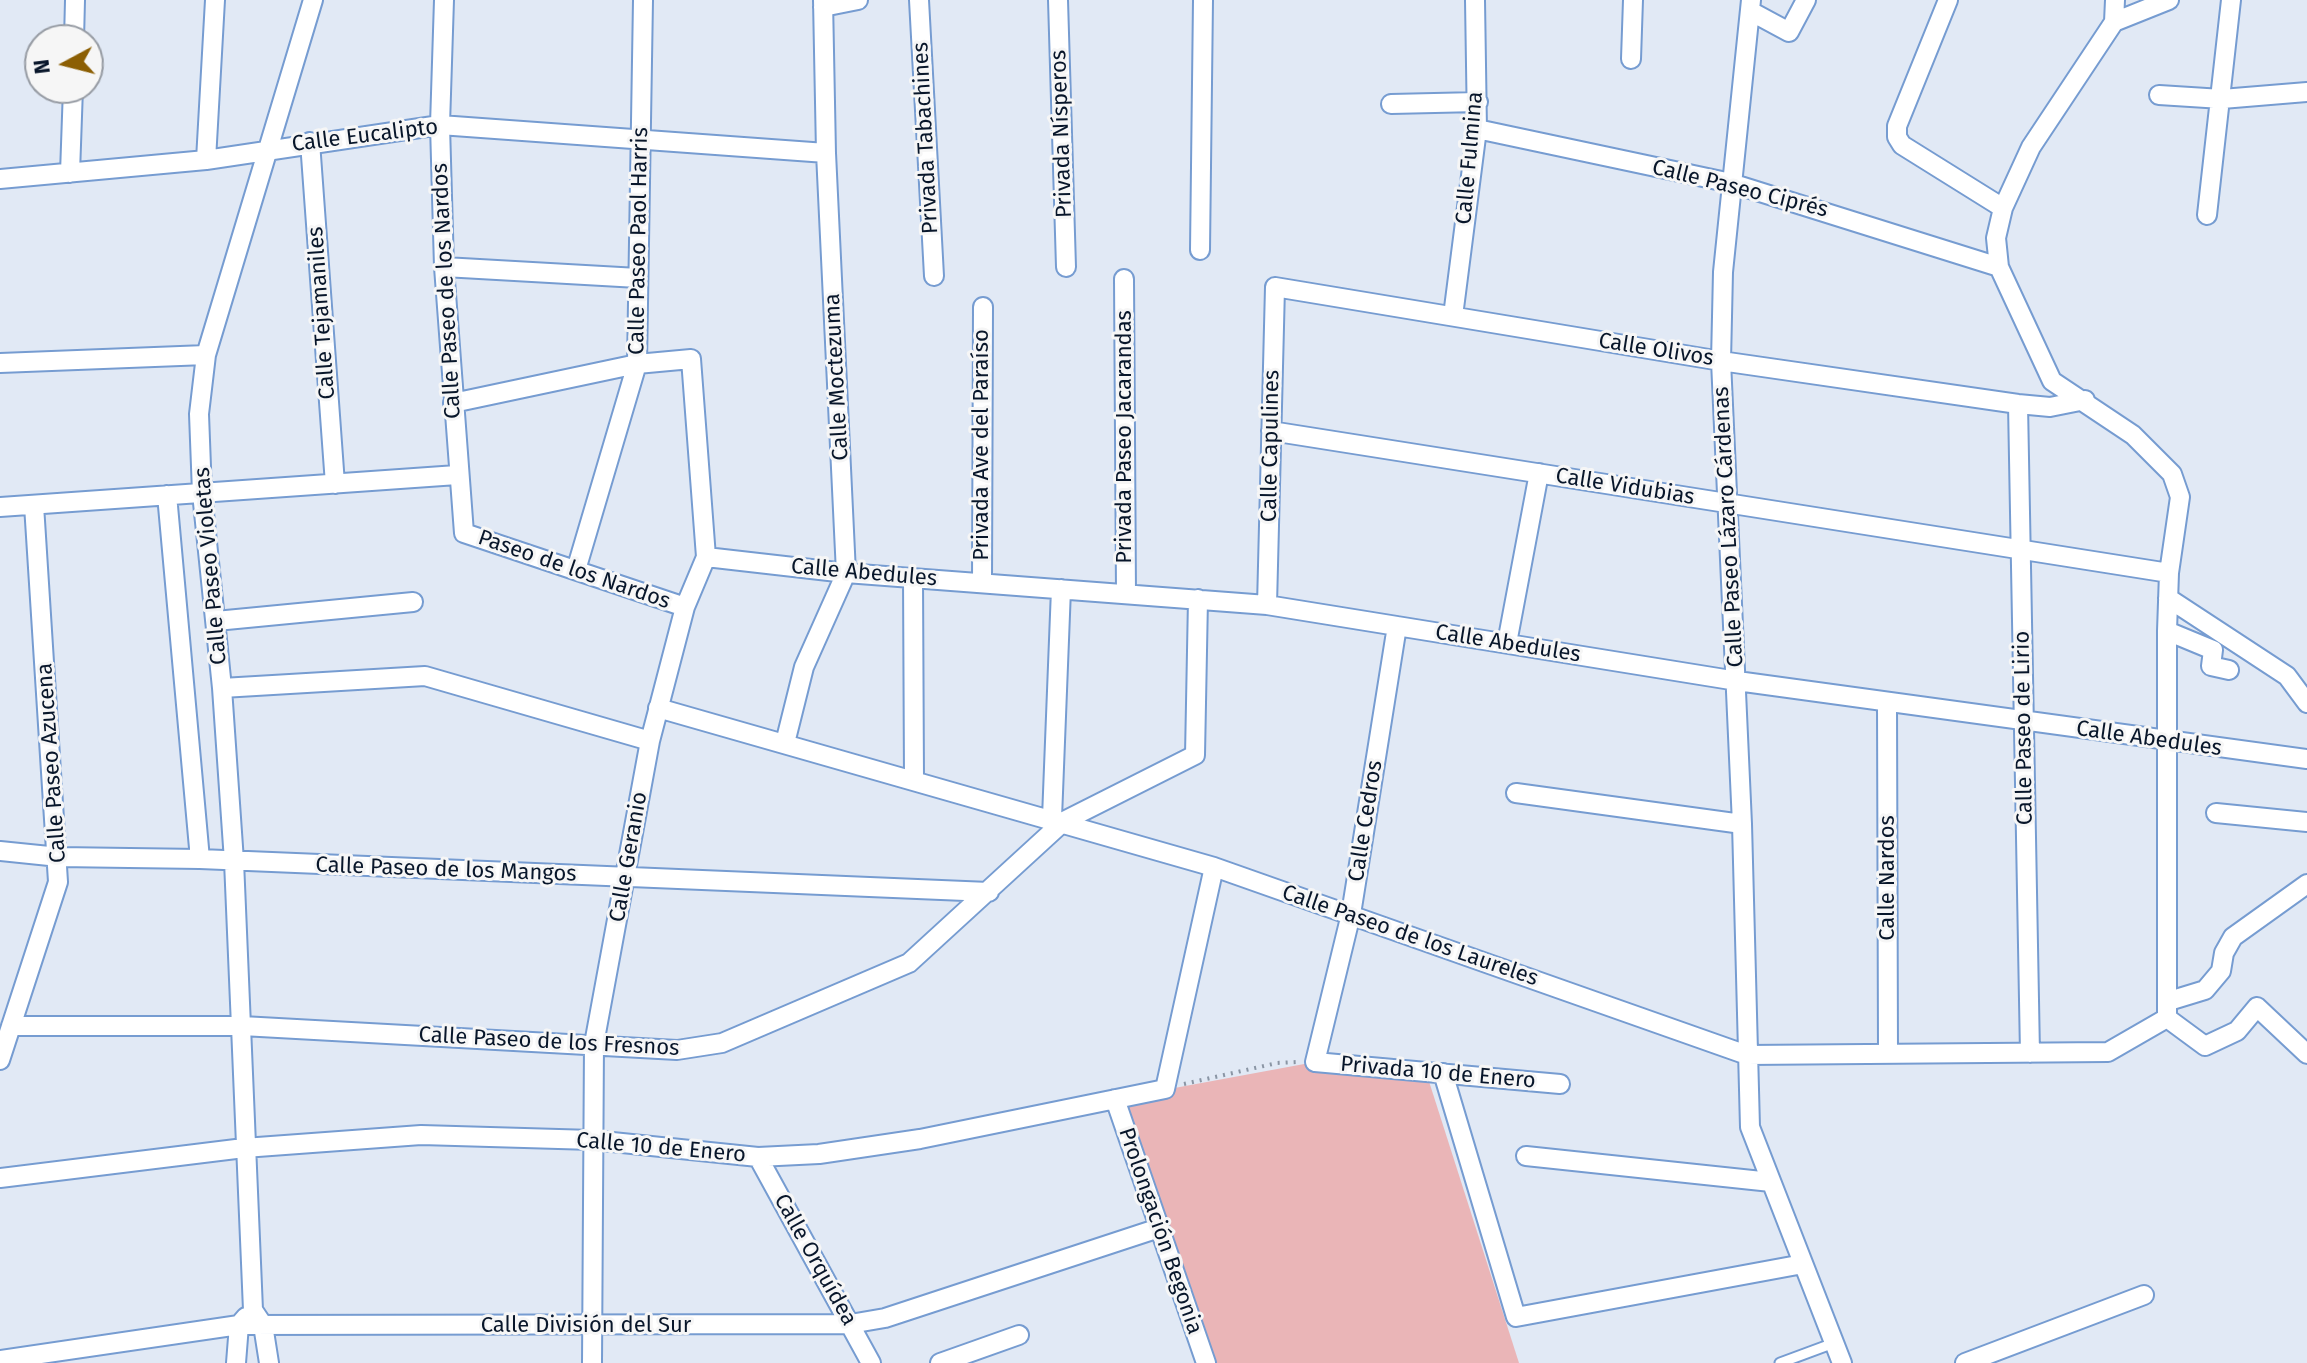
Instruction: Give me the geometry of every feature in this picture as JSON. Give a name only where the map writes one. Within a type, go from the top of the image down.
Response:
[{"type":"street","points":[[74,24],[75,0]]},
{"type":"street","points":[[206,160],[215,0]]},
{"type":"street","name":"Calle Paseo Violetas","points":[[269,1363],[258,1317],[244,1148],[234,861],[222,688],[202,493],[199,414],[206,355],[313,0]]},
{"type":"street","name":"Calle Paseo de los Nardos","points":[[444,0],[440,125],[444,267],[457,475],[464,533]]},
{"type":"street","name":"Calle Paseo Paol Harris","points":[[576,570],[637,364],[643,0]]},
{"type":"street","points":[[823,4],[858,0]]},
{"type":"street","name":"Privada Tabachines","points":[[919,0],[934,276]]},
{"type":"street","name":"Privada Nísperos","points":[[1058,0],[1066,267]]},
{"type":"street","points":[[1200,250],[1203,0]]},
{"type":"street","name":"Calle Fulmina","points":[[1453,316],[1477,129],[1475,0]]},
{"type":"street","points":[[1631,59],[1633,0]]},
{"type":"street","points":[[1750,5],[1789,32],[1806,0]]},
{"type":"street","points":[[1948,0],[1897,126],[1897,137],[1902,145],[2003,208]]},
{"type":"street","points":[[2115,0],[2114,22],[2031,147],[2003,208],[1996,238],[1999,267],[2052,381],[2085,400],[2133,435],[2172,474],[2180,497],[2169,573],[2167,631],[2168,1010],[2205,1046],[2237,1031],[2257,1007],[2307,1054]]},
{"type":"street","points":[[2114,22],[2169,0]]},
{"type":"street","points":[[2207,215],[2231,0]]},
{"type":"street","name":"Calle Moctezuma","points":[[785,743],[804,667],[846,573],[826,153],[823,4]]},
{"type":"street","name":"Calle Paseo Lázaro Cárdenas","points":[[1750,5],[1723,272],[1721,361],[1737,681],[1750,1127],[1842,1363]]},
{"type":"street","points":[[2159,95],[2222,99],[2307,92]]},
{"type":"street","points":[[1391,104],[1478,102]]},
{"type":"street","points":[[70,173],[72,104]]},
{"type":"street","name":"Calle Eucalipto","points":[[0,179],[206,160],[310,142],[440,125],[826,153]]},
{"type":"street","name":"Calle Paseo Ciprés","points":[[1477,129],[1731,183],[1999,267]]},
{"type":"street","name":"Calle Tejamaniles","points":[[310,142],[335,484]]},
{"type":"street","points":[[444,267],[638,278]]},
{"type":"street","name":"Privada Paseo Jacarandas","points":[[1124,279],[1126,594]]},
{"type":"street","name":"Calle Olivos","points":[[1275,287],[1721,361],[2018,404],[2050,407],[2085,400]]},
{"type":"street","name":"Calle Capulines","points":[[1267,605],[1275,287]]},
{"type":"street","name":"Privada Ave del Paraíso","points":[[982,583],[983,307]]},
{"type":"street","points":[[0,363],[206,355]]},
{"type":"street","name":"Calle Geranio","points":[[592,1363],[594,1044],[650,741],[685,607],[706,557],[691,359],[637,364]]},
{"type":"street","points":[[453,403],[637,364]]},
{"type":"street","name":"Calle Paseo de Lirio","points":[[2018,404],[2030,1053]]},
{"type":"street","name":"Calle Vidubias","points":[[1271,431],[2169,573]]},
{"type":"street","points":[[1507,643],[1539,473]]},
{"type":"street","points":[[0,507],[457,475]]},
{"type":"street","name":"Calle Paseo Violetas","points":[[167,495],[200,859]]},
{"type":"street","name":"Calle Paseo Azucena","points":[[0,1060],[58,882],[59,857],[34,505]]},
{"type":"street","name":"Paseo de los Nardos","points":[[464,533],[685,607]]},
{"type":"street","name":"Calle Abedules","points":[[706,557],[846,573],[1267,605],[1737,681],[2307,759]]},
{"type":"street","points":[[913,578],[914,778]]},
{"type":"street","points":[[1061,589],[1058,820],[1195,755],[1198,599]]},
{"type":"street","points":[[2168,598],[2287,676],[2307,703]]},
{"type":"street","points":[[216,621],[413,602]]},
{"type":"street","name":"Calle Cedros","points":[[1315,1062],[1351,914],[1397,626]]},
{"type":"street","points":[[2167,631],[2213,650],[2211,666],[2229,670]]},
{"type":"street","points":[[222,688],[425,676],[650,741]]},
{"type":"street","name":"Calle Nardos","points":[[1887,702],[1888,1054]]},
{"type":"street","name":"Calle Paseo de los Laureles","points":[[658,708],[914,778],[1214,867],[1747,1055],[2108,1052],[2168,1010],[2205,990],[2221,971],[2224,953],[2233,937],[2307,884]]},
{"type":"street","points":[[1516,793],[1742,824]]},
{"type":"street","points":[[2216,813],[2307,822]]},
{"type":"street","name":"Calle Paseo de los Fresnos","points":[[11,1026],[242,1026],[677,1050],[722,1043],[909,963],[989,892],[1058,820]]},
{"type":"street","name":"Calle Paseo de los Mangos","points":[[0,851],[59,857],[200,859],[989,892]]},
{"type":"street","points":[[1165,1089],[1214,867]]},
{"type":"street","name":"Privada 10 de Enero","points":[[1315,1062],[1560,1084]]},
{"type":"street","points":[[1443,1073],[1516,1317],[1803,1264]]},
{"type":"street","name":"Calle 10 de Enero","points":[[0,1178],[244,1148],[421,1135],[593,1140],[758,1157],[819,1154],[920,1139],[1165,1089]]},
{"type":"street","name":"Prolongación Begonia","points":[[1115,1099],[1204,1362]]},
{"type":"street","points":[[1526,1156],[1771,1182]]},
{"type":"street","name":"Calle Orquídea","points":[[758,1157],[871,1363]]},
{"type":"street","name":"Calle División del Sur","points":[[0,1360],[239,1325],[258,1317],[592,1327],[850,1324],[885,1318],[1159,1228]]},
{"type":"street","points":[[1965,1363],[2144,1295]]},
{"type":"street","points":[[236,1363],[239,1325]]},
{"type":"street","points":[[940,1363],[1019,1335]]},
{"type":"lane","points":[[1780,1363],[1834,1343]]},
{"type":"path","points":[[1165,1089],[1277,1063],[1315,1062]]},
{"type":"shaded area","points":[[1315,1062],[1426,1072],[1519,1363],[1206,1363],[1115,1099]]}]
